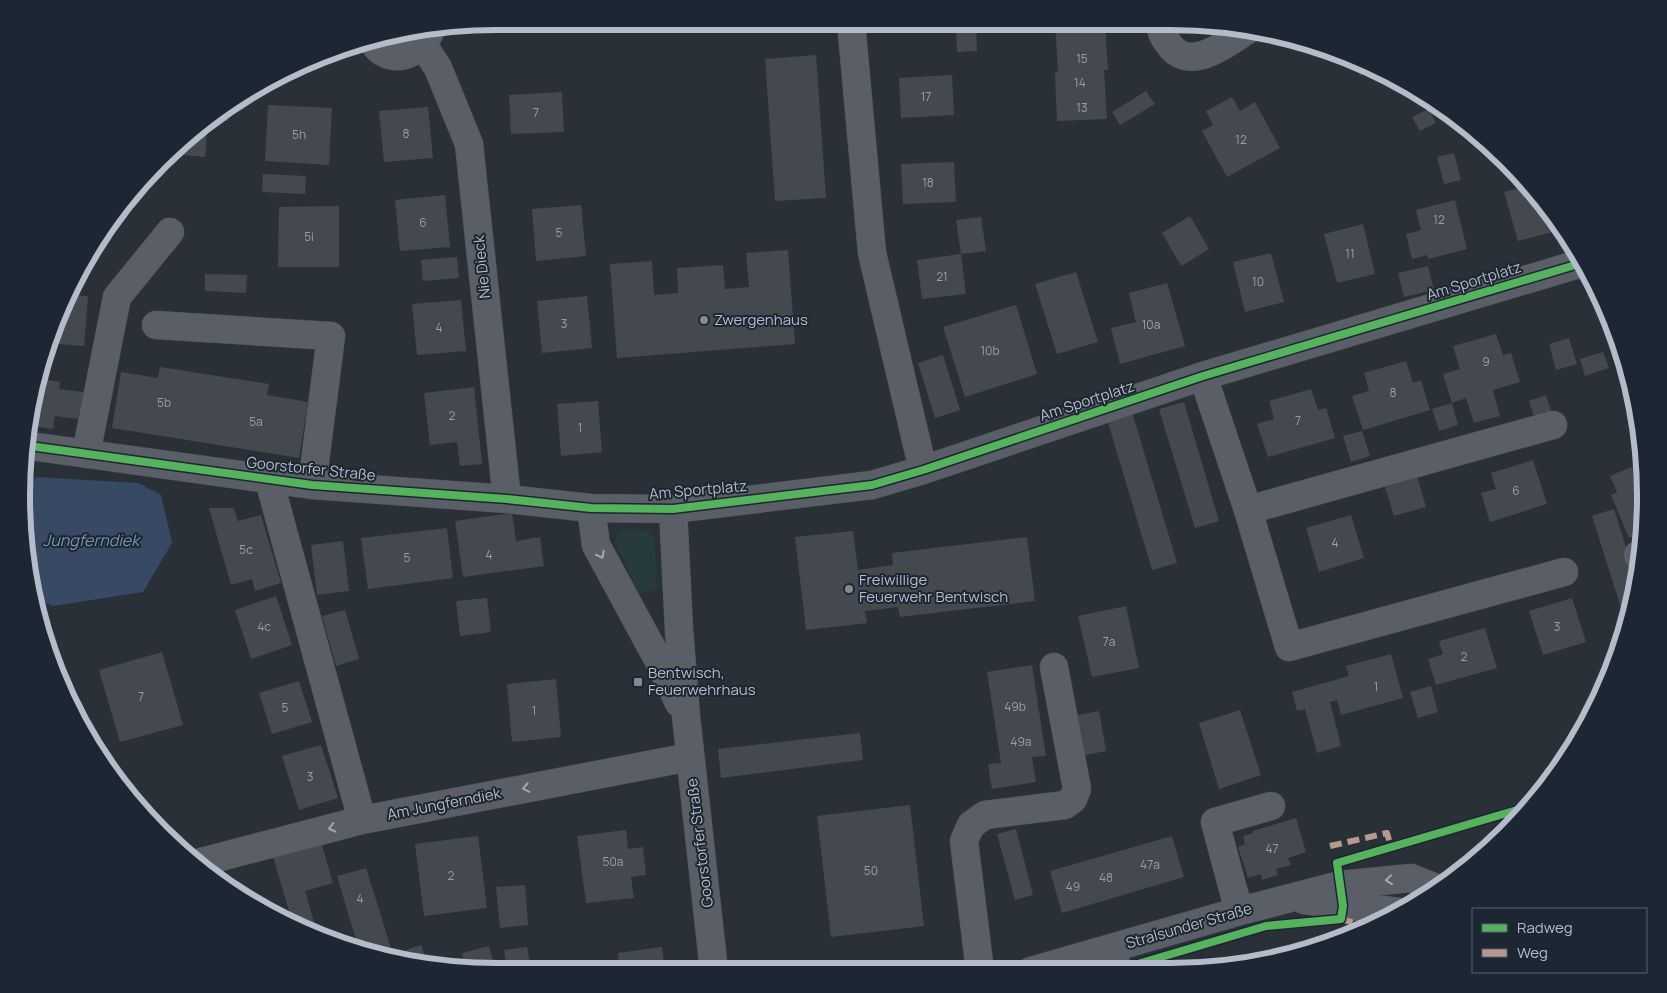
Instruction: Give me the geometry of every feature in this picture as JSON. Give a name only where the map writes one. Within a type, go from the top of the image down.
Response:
[{"type":"street","points":[[852,30],[872,253],[923,470]]},
{"type":"street","points":[[1161,30],[1173,51],[1190,58],[1212,52],[1239,35]]},
{"type":"street","name":"Nie Dieck","points":[[375,46],[386,54],[399,56],[412,53],[426,39],[469,144],[507,499]]},
{"type":"street","points":[[86,454],[117,297],[170,232]]},
{"type":"street","name":"Am Sportplatz","points":[[591,508],[673,509],[872,485],[923,470],[1203,376],[1576,265]]},
{"type":"street","points":[[156,326],[331,336],[312,485]]},
{"type":"street","points":[[1203,376],[1248,510],[1289,647],[1564,572]]},
{"type":"street","points":[[1248,510],[1552,425]]},
{"type":"street","name":"Goorstorfer Straße","points":[[33,446],[312,485],[507,499],[591,508],[596,545],[661,665],[686,716]]},
{"type":"street","points":[[269,480],[362,820]]},
{"type":"street","name":"Goorstorfer Straße","points":[[673,509],[679,630],[686,716],[713,963]]},
{"type":"street","points":[[979,963],[964,841],[971,825],[985,815],[1065,805],[1073,798],[1077,789],[1054,667]]},
{"type":"street","name":"Am Jungferndiek","points":[[206,861],[362,820],[690,757]]},
{"type":"street","points":[[1240,911],[1215,822],[1271,806]]},
{"type":"street","name":"Stralsunder Straße","points":[[1086,963],[1114,959],[1240,911],[1340,885],[1411,878],[1428,885]]},
{"type":"street","name":"Stralsunder Straße","points":[[1290,898],[1386,910]]},
{"type":"green space","points":[[632,528],[647,532],[655,540],[657,588],[639,594],[615,541],[622,530]]},
{"type":"water","name":"Jungferndiek","points":[[36,477],[138,483],[161,495],[172,543],[143,592],[53,606],[42,602],[34,557],[31,527],[30,484]]},
{"type":"building","points":[[956,30],[976,30],[977,51],[957,52]]},
{"type":"building","points":[[1055,30],[1106,30],[1108,70],[1104,70],[1107,119],[1057,121],[1055,73],[1058,72]]},
{"type":"building","points":[[816,55],[826,198],[775,201],[765,59]]},
{"type":"building","points":[[1355,69],[1365,73],[1361,76]]},
{"type":"building","points":[[952,75],[954,115],[901,118],[899,78]]},
{"type":"building","points":[[1146,91],[1155,104],[1120,125],[1112,112]]},
{"type":"building","points":[[562,92],[564,132],[511,134],[509,95]]},
{"type":"building","points":[[1232,97],[1240,111],[1255,102],[1280,148],[1227,177],[1202,131],[1213,125],[1206,111]]},
{"type":"building","points":[[268,105],[332,108],[329,165],[265,161]]},
{"type":"building","points":[[428,107],[433,158],[384,162],[379,111]]},
{"type":"building","points":[[1429,109],[1436,123],[1420,131],[1412,117]]},
{"type":"building","points":[[229,115],[228,121],[221,120]]},
{"type":"building","points":[[207,131],[205,157],[180,155]]},
{"type":"building","points":[[1454,153],[1461,180],[1444,184],[1437,157]]},
{"type":"building","points":[[954,162],[956,202],[903,204],[901,164]]},
{"type":"building","points":[[263,174],[306,176],[305,194],[262,192]]},
{"type":"building","points":[[1520,188],[1554,231],[1518,241],[1504,192]]},
{"type":"building","points":[[445,195],[450,247],[400,251],[395,200]]},
{"type":"building","points":[[1455,200],[1467,249],[1428,259],[1427,255],[1412,259],[1406,234],[1421,230],[1416,210]]},
{"type":"building","points":[[581,205],[586,256],[536,261],[532,209]]},
{"type":"building","points":[[339,206],[339,267],[278,267],[279,207]]},
{"type":"building","points":[[1190,216],[1209,249],[1181,266],[1162,233]]},
{"type":"building","points":[[981,217],[986,251],[961,254],[956,220]]},
{"type":"building","points":[[1363,224],[1375,274],[1337,283],[1324,234]]},
{"type":"building","name":"Zwergenhaus","points":[[788,250],[795,344],[617,358],[610,264],[652,261],[654,295],[678,293],[677,268],[723,265],[725,289],[749,287],[746,253]]},
{"type":"building","points":[[1271,253],[1284,302],[1245,312],[1233,262]]},
{"type":"building","points":[[961,254],[966,294],[922,299],[917,260]]},
{"type":"building","points":[[457,257],[459,278],[423,281],[421,260]]},
{"type":"building","points":[[1428,266],[1434,290],[1404,297],[1398,273]]},
{"type":"building","points":[[1076,272],[1098,342],[1057,354],[1035,284]]},
{"type":"building","points":[[205,274],[247,275],[246,293],[205,291]]},
{"type":"building","points":[[1167,283],[1185,346],[1120,364],[1111,328],[1136,322],[1129,293]]},
{"type":"building","points":[[76,295],[88,296],[84,346],[56,344]]},
{"type":"building","points":[[587,296],[592,348],[542,353],[537,301]]},
{"type":"building","points":[[461,300],[466,351],[417,355],[412,304]]},
{"type":"building","points":[[1016,305],[1037,374],[965,397],[943,327]]},
{"type":"building","points":[[1596,308],[1601,318],[1613,349],[1610,350]]},
{"type":"building","points":[[1496,334],[1503,355],[1511,353],[1520,382],[1493,390],[1500,416],[1474,423],[1466,398],[1452,403],[1443,374],[1460,369],[1453,346]]},
{"type":"building","points":[[1569,338],[1577,364],[1556,370],[1549,344]]},
{"type":"building","points":[[1603,352],[1609,368],[1585,376],[1580,359]]},
{"type":"building","points":[[943,355],[960,410],[935,418],[918,363]]},
{"type":"building","points":[[1406,361],[1413,383],[1421,380],[1430,410],[1363,430],[1352,396],[1369,391],[1364,373]]},
{"type":"building","points":[[160,367],[269,384],[267,395],[308,402],[299,458],[112,428],[121,372],[158,378]]},
{"type":"building","points":[[45,380],[60,382],[59,389],[84,392],[79,419],[55,416],[53,429],[36,426]]},
{"type":"building","points":[[474,387],[482,464],[460,466],[457,442],[430,445],[424,393]]},
{"type":"building","points":[[1311,389],[1318,410],[1326,408],[1335,438],[1268,457],[1257,424],[1274,419],[1269,401]]},
{"type":"building","points":[[1546,395],[1552,414],[1535,420],[1529,401]]},
{"type":"building","points":[[598,401],[602,452],[561,456],[557,404]]},
{"type":"building","points":[[1184,402],[1219,521],[1195,528],[1159,409]]},
{"type":"building","points":[[1452,403],[1458,425],[1439,431],[1432,409]]},
{"type":"building","points":[[1132,412],[1177,563],[1152,570],[1107,419]]},
{"type":"building","points":[[1362,431],[1370,456],[1351,462],[1343,436]]},
{"type":"building","points":[[1533,460],[1547,504],[1490,522],[1481,493],[1496,489],[1491,473]]},
{"type":"building","points":[[1636,465],[1636,527],[1635,536],[1629,538],[1611,495],[1617,492],[1610,476]]},
{"type":"building","points":[[1417,477],[1426,507],[1394,516],[1385,487]]},
{"type":"building","points":[[209,508],[234,508],[238,521],[261,515],[281,583],[255,591],[252,579],[231,585]]},
{"type":"building","points":[[1614,509],[1632,565],[1622,612],[1592,516]]},
{"type":"building","points":[[512,513],[516,541],[540,537],[544,566],[463,577],[455,521]]},
{"type":"building","points":[[1351,515],[1364,558],[1319,572],[1306,528]]},
{"type":"building","points":[[447,528],[453,578],[368,589],[361,538]]},
{"type":"building","points":[[853,531],[858,570],[893,565],[892,553],[1027,537],[1035,601],[900,617],[898,607],[865,611],[867,623],[806,630],[795,537]]},
{"type":"building","points":[[343,541],[349,591],[317,595],[311,545]]},
{"type":"building","points":[[276,596],[292,645],[251,659],[235,610]]},
{"type":"building","points":[[487,598],[491,632],[460,636],[456,601]]},
{"type":"building","points":[[1572,598],[1586,642],[1543,655],[1529,611]]},
{"type":"building","points":[[1126,606],[1139,668],[1092,677],[1078,616]]},
{"type":"building","points":[[345,610],[359,659],[336,666],[322,616]]},
{"type":"building","points":[[1485,628],[1497,668],[1436,685],[1428,659],[1443,654],[1439,641]]},
{"type":"building","points":[[162,652],[183,725],[120,742],[99,670]]},
{"type":"building","points":[[1391,654],[1403,698],[1341,715],[1337,700],[1330,702],[1341,746],[1317,753],[1305,709],[1297,711],[1292,692],[1349,676],[1346,666]]},
{"type":"building","points":[[1032,665],[1046,756],[1032,757],[1036,782],[992,789],[988,764],[1001,763],[987,672]]},
{"type":"building","points":[[556,679],[561,737],[512,742],[507,684]]},
{"type":"building","points":[[299,681],[312,722],[272,734],[259,693]]},
{"type":"building","points":[[1431,686],[1438,712],[1418,718],[1410,692]]},
{"type":"building","points":[[1240,710],[1261,775],[1219,789],[1199,723]]},
{"type":"building","points":[[1099,711],[1106,751],[1080,756],[1073,716]]},
{"type":"building","points":[[860,733],[863,760],[721,778],[718,749]]},
{"type":"building","points":[[321,745],[338,798],[299,810],[282,756]]},
{"type":"building","points":[[910,805],[924,926],[831,937],[817,816]]},
{"type":"building","points":[[1296,818],[1306,852],[1288,858],[1291,865],[1276,869],[1278,875],[1262,880],[1261,874],[1248,878],[1238,847],[1245,844],[1243,836],[1253,833],[1253,831]]},
{"type":"building","points":[[1016,829],[1033,895],[1015,900],[997,834]]},
{"type":"building","points":[[626,830],[628,849],[643,847],[646,875],[631,877],[634,898],[586,903],[577,836]]},
{"type":"building","points":[[478,836],[487,908],[424,916],[415,844]]},
{"type":"building","points":[[1172,836],[1184,877],[1062,913],[1050,871]]},
{"type":"building","points":[[320,839],[333,883],[305,891],[315,926],[290,915],[272,853]]},
{"type":"building","points":[[366,868],[391,951],[356,941],[337,876]]},
{"type":"building","points":[[525,885],[528,925],[500,928],[496,887]]},
{"type":"building","points":[[421,945],[425,957],[407,954],[406,950]]},
{"type":"building","points":[[489,946],[494,963],[464,962],[462,953]]},
{"type":"building","points":[[527,947],[530,963],[506,963],[504,950]]},
{"type":"building","points":[[662,947],[664,963],[619,963],[618,953]]},
{"type":"marked path","points":[[1330,846],[1387,833],[1391,847]]},
{"type":"marked path","points":[[1341,919],[1357,924]]},
{"type":"cycle path","points":[[33,446],[312,485],[507,499],[591,508],[673,509],[872,485],[923,470],[1203,376],[1576,265]]},
{"type":"cycle path","points":[[1141,963],[1266,926],[1341,919],[1343,906],[1337,863],[1515,811]]},
{"type":"place","name":"Zwergenhaus","points":[[704,320]]},
{"type":"place","name":"Freiwillige Feuerwehr Bentwisch","points":[[849,589]]},
{"type":"place","name":"Bentwisch, Feuerwehrhaus","points":[[638,682]]}]
